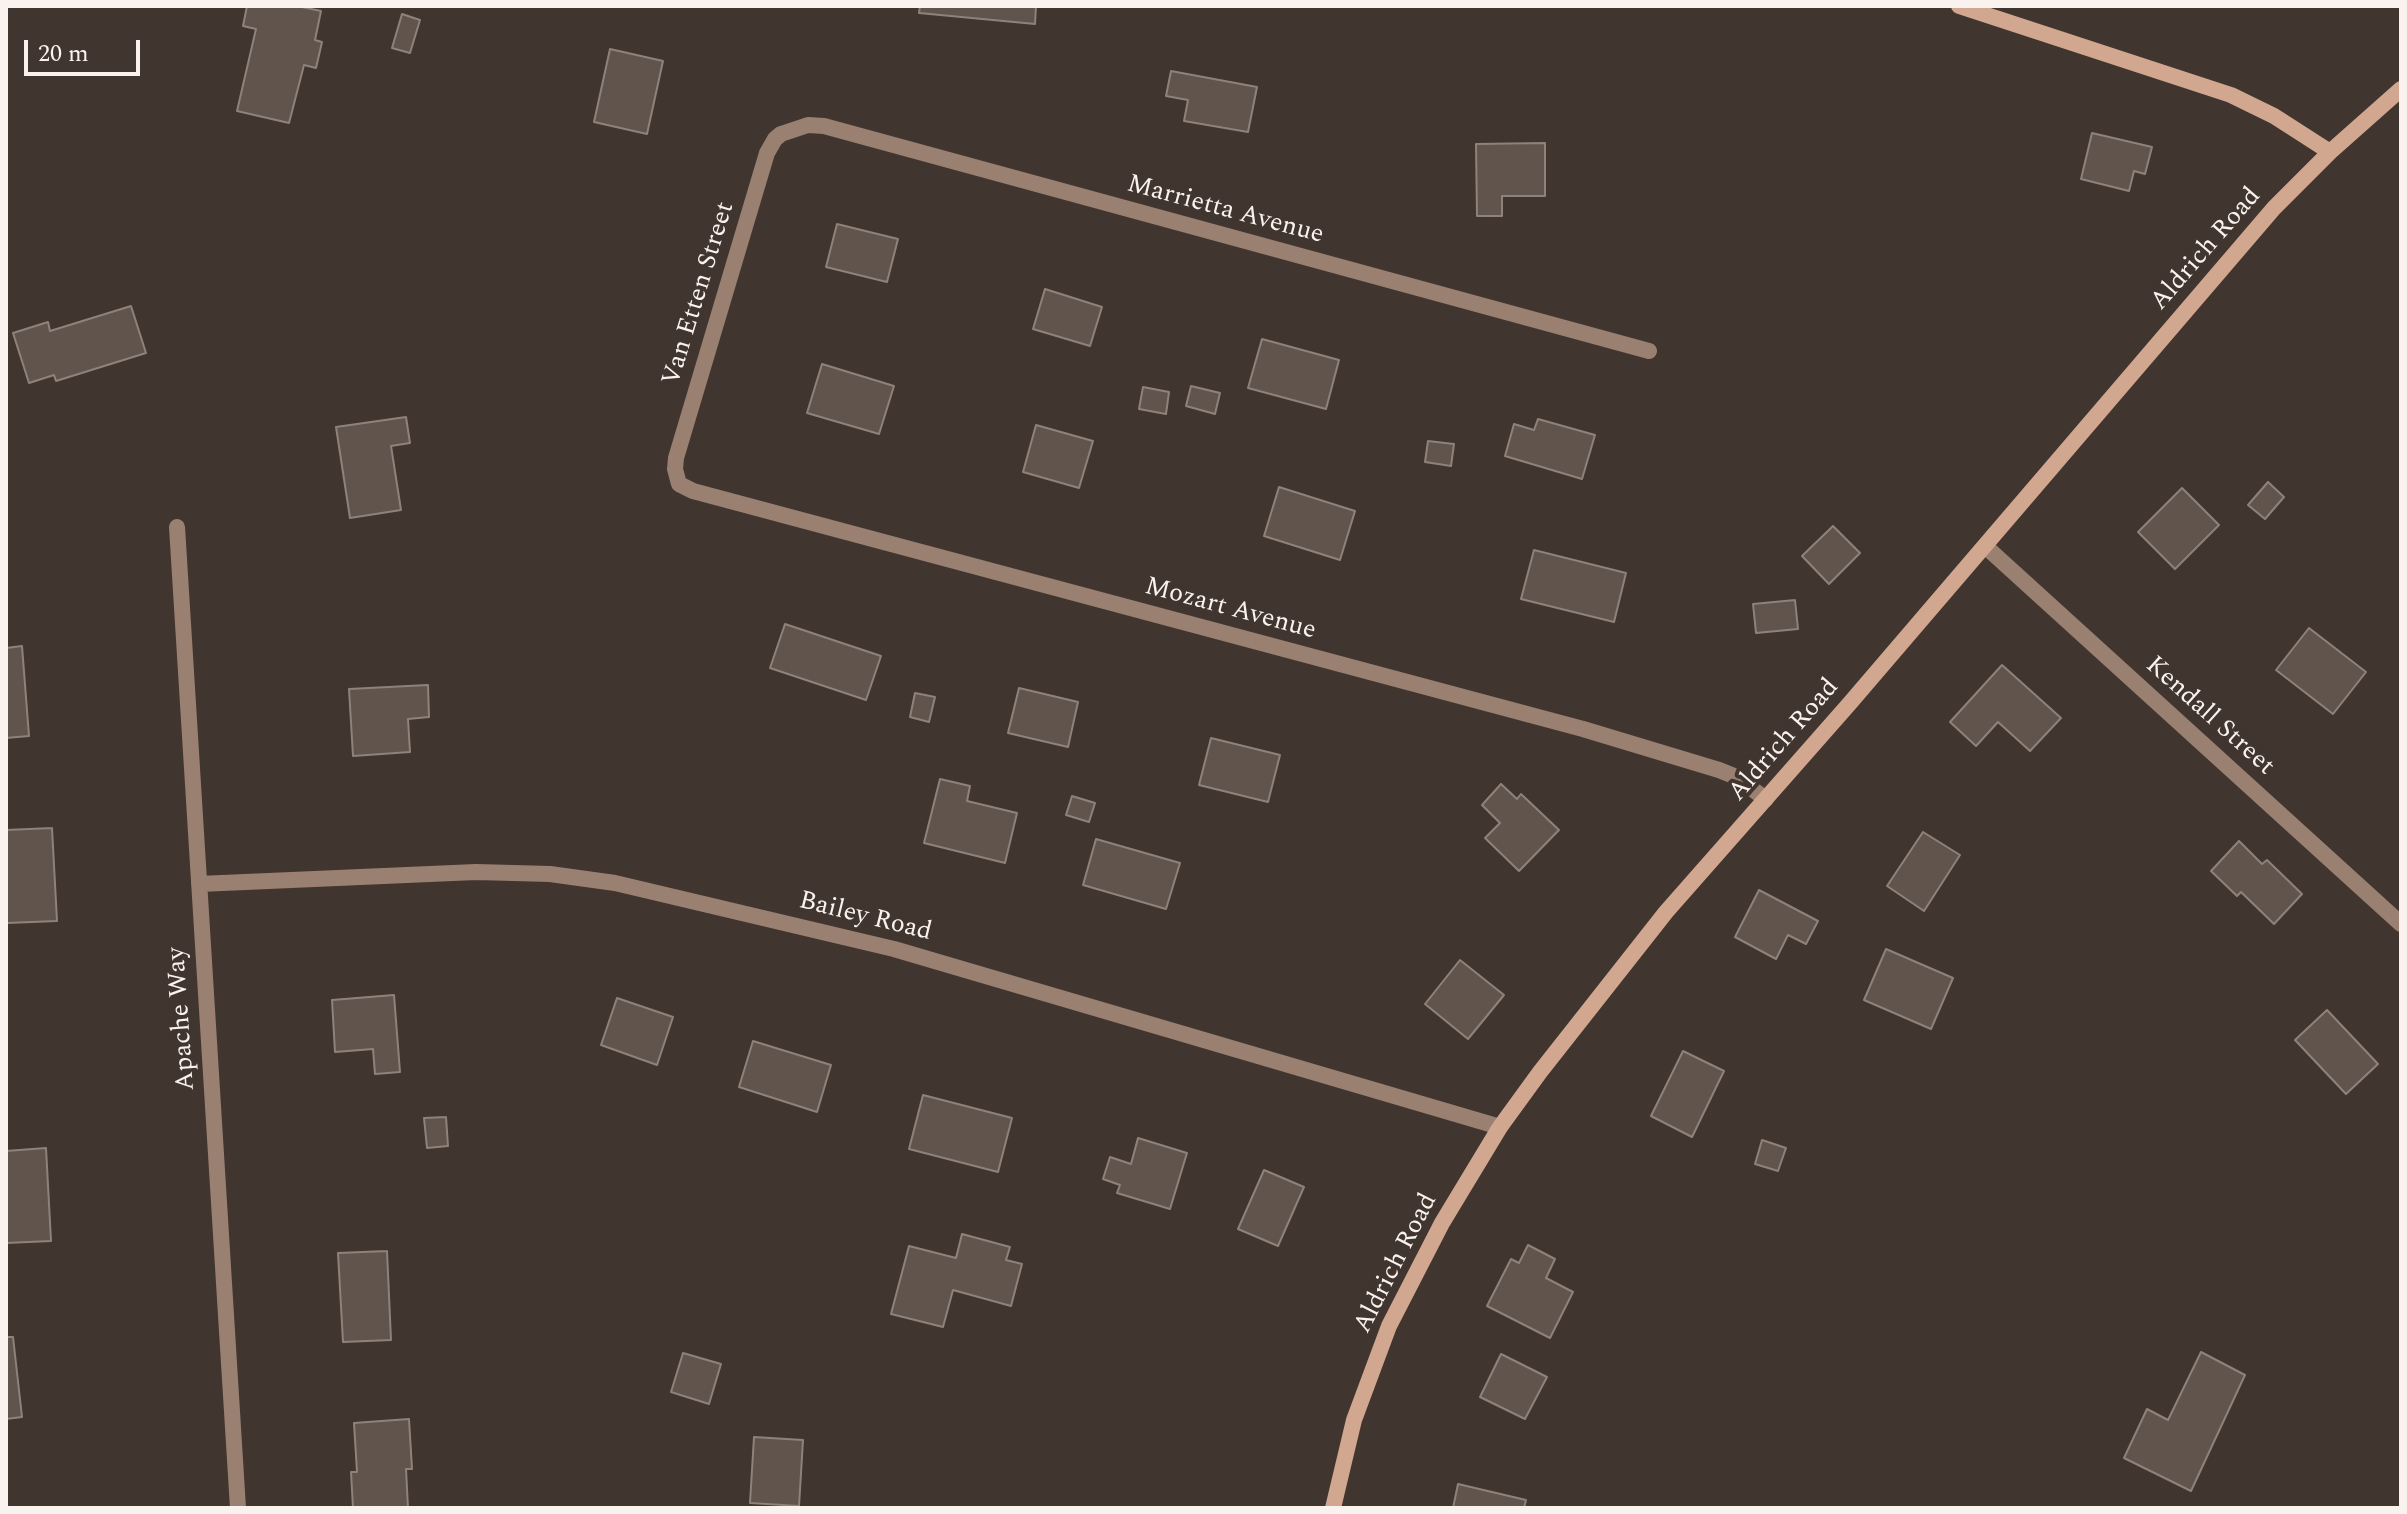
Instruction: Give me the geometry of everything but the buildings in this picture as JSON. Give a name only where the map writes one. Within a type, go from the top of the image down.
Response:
[{"type":"street","points":[[1959,6],[2231,95],[2274,116],[2330,152]]},
{"type":"street","name":"Aldrich Road","points":[[1333,1508],[1354,1420],[1389,1326],[1442,1223],[1500,1127],[1549,1060],[1648,935],[2274,208],[2330,152],[2401,89]]},
{"type":"street","name":"Marrietta Avenue","points":[[789,130],[808,125],[824,126],[1649,351]]},
{"type":"street","name":"Van Etten Street","points":[[677,480],[676,458],[767,153],[775,139],[789,130]]},
{"type":"street","name":"Mozart Avenue","points":[[677,480],[693,491],[1583,729],[1719,770],[1734,776],[1766,799]]},
{"type":"street","name":"Apache Way","points":[[177,527],[238,1508]]},
{"type":"street","name":"Kendall Street","points":[[1985,546],[2401,924]]},
{"type":"street","name":"Bailey Road","points":[[199,884],[476,872],[550,874],[615,883],[894,949],[1500,1127]]}]
